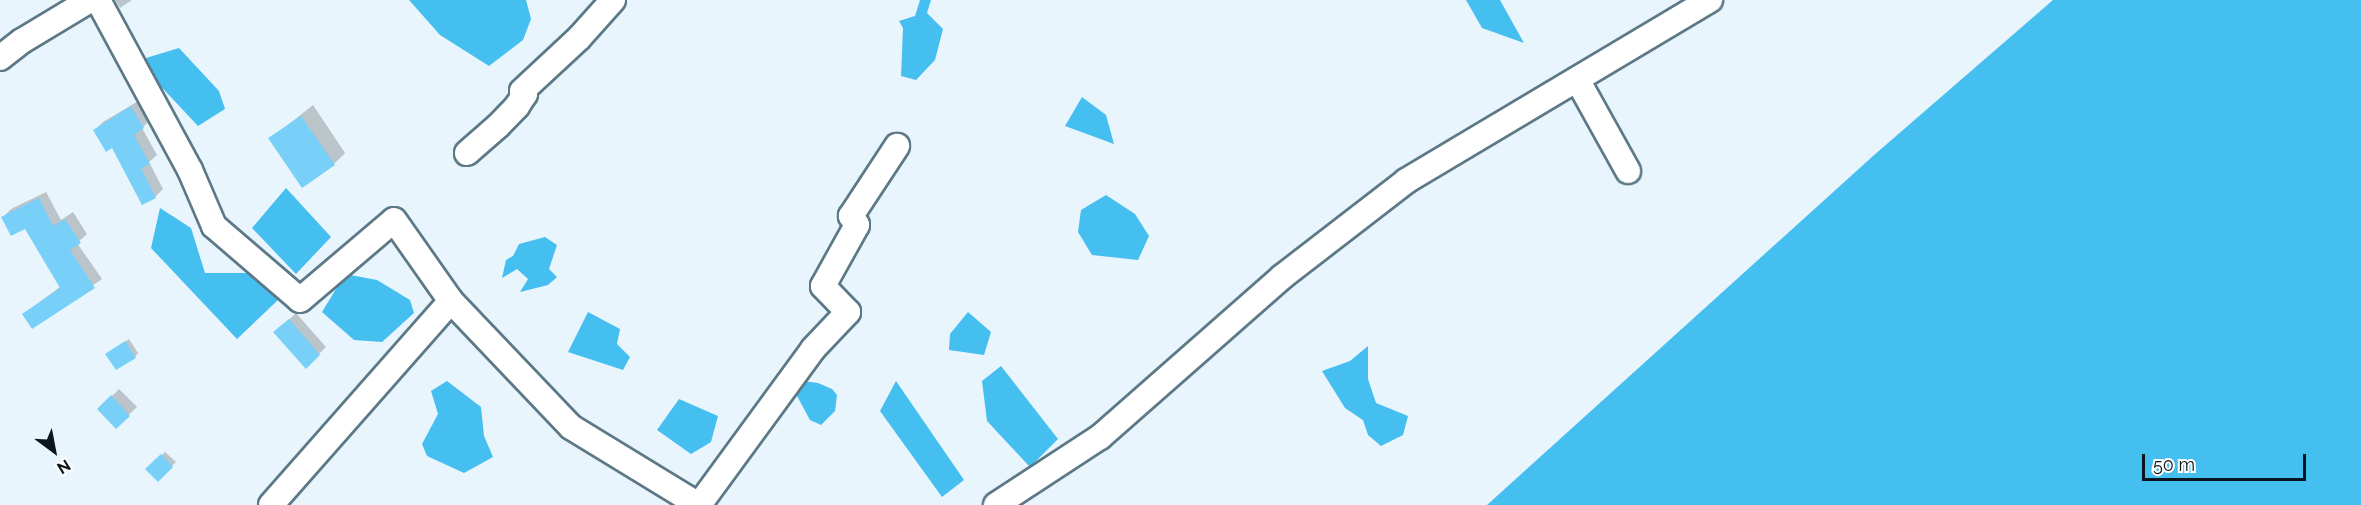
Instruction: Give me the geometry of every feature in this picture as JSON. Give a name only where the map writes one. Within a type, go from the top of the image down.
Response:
[{"type":"street","points":[[0,58],[22,40],[90,0]]},
{"type":"street","points":[[98,0],[190,170],[214,226],[300,300],[394,220],[450,301],[571,427],[699,505],[813,349],[848,312],[823,286],[857,225],[851,216],[897,146]]},
{"type":"street","points":[[467,153],[498,126],[517,106],[525,94],[522,91],[579,38],[613,0]]},
{"type":"street","points":[[996,505],[1100,437],[1282,277],[1406,181],[1578,81],[1710,0]]},
{"type":"street","points":[[1578,81],[1628,171]]},
{"type":"street","points":[[271,505],[450,301]]},
{"type":"water","points":[[409,0],[526,0],[531,19],[523,40],[489,66],[440,35]]},
{"type":"water","points":[[920,0],[931,0],[927,13],[943,29],[935,60],[916,80],[901,76],[903,28],[899,21],[915,16]]},
{"type":"water","points":[[1466,0],[1500,0],[1524,43],[1482,28]]},
{"type":"water","points":[[2053,0],[2361,0],[2361,505],[1487,505],[1873,156]]},
{"type":"water","points":[[179,48],[219,91],[225,109],[198,126],[153,78],[146,58]]},
{"type":"water","points":[[1082,97],[1106,115],[1114,144],[1065,126]]},
{"type":"water","points":[[286,188],[331,237],[296,274],[252,228]]},
{"type":"water","points":[[1106,195],[1135,214],[1149,236],[1138,260],[1092,255],[1078,232],[1081,210]]},
{"type":"water","points":[[160,208],[191,228],[205,273],[249,273],[278,300],[237,339],[151,248]]},
{"type":"water","points":[[545,237],[557,245],[549,269],[557,277],[548,285],[520,292],[528,279],[517,269],[502,278],[506,260],[513,256],[519,244]]},
{"type":"water","points":[[345,274],[377,280],[410,300],[414,313],[382,342],[354,340],[322,312]]},
{"type":"water","points":[[588,312],[620,329],[617,344],[630,357],[623,370],[568,352]]},
{"type":"water","points":[[968,312],[991,332],[984,355],[949,350],[950,334]]},
{"type":"water","points":[[1368,346],[1368,379],[1376,403],[1408,416],[1403,435],[1381,446],[1368,435],[1363,420],[1345,408],[1322,371],[1350,361]]},
{"type":"water","points":[[1001,366],[1058,439],[1030,467],[987,421],[982,381]]},
{"type":"water","points":[[447,381],[481,407],[484,436],[493,457],[464,473],[427,456],[422,444],[438,414],[431,391]]},
{"type":"water","points":[[803,381],[818,383],[832,389],[837,395],[835,411],[821,425],[810,420],[796,394],[796,389]]},
{"type":"water","points":[[896,381],[964,480],[942,497],[880,411]]},
{"type":"water","points":[[679,399],[718,416],[711,442],[691,454],[657,430]]},
{"type":"building","points":[[131,106],[144,128],[134,135],[150,164],[141,168],[156,198],[142,205],[112,148],[106,152],[93,130]]},
{"type":"building","points":[[301,116],[335,165],[302,188],[268,138]]},
{"type":"building","points":[[39,198],[53,226],[65,219],[81,243],[70,250],[95,288],[32,329],[22,314],[60,288],[25,229],[11,236],[1,217]]},
{"type":"building","points":[[289,319],[320,355],[306,369],[273,332]]},
{"type":"building","points":[[125,341],[136,358],[116,370],[105,354]]},
{"type":"building","points":[[111,395],[130,416],[116,429],[97,409]]},
{"type":"building","points":[[161,454],[173,467],[158,482],[145,469]]}]
